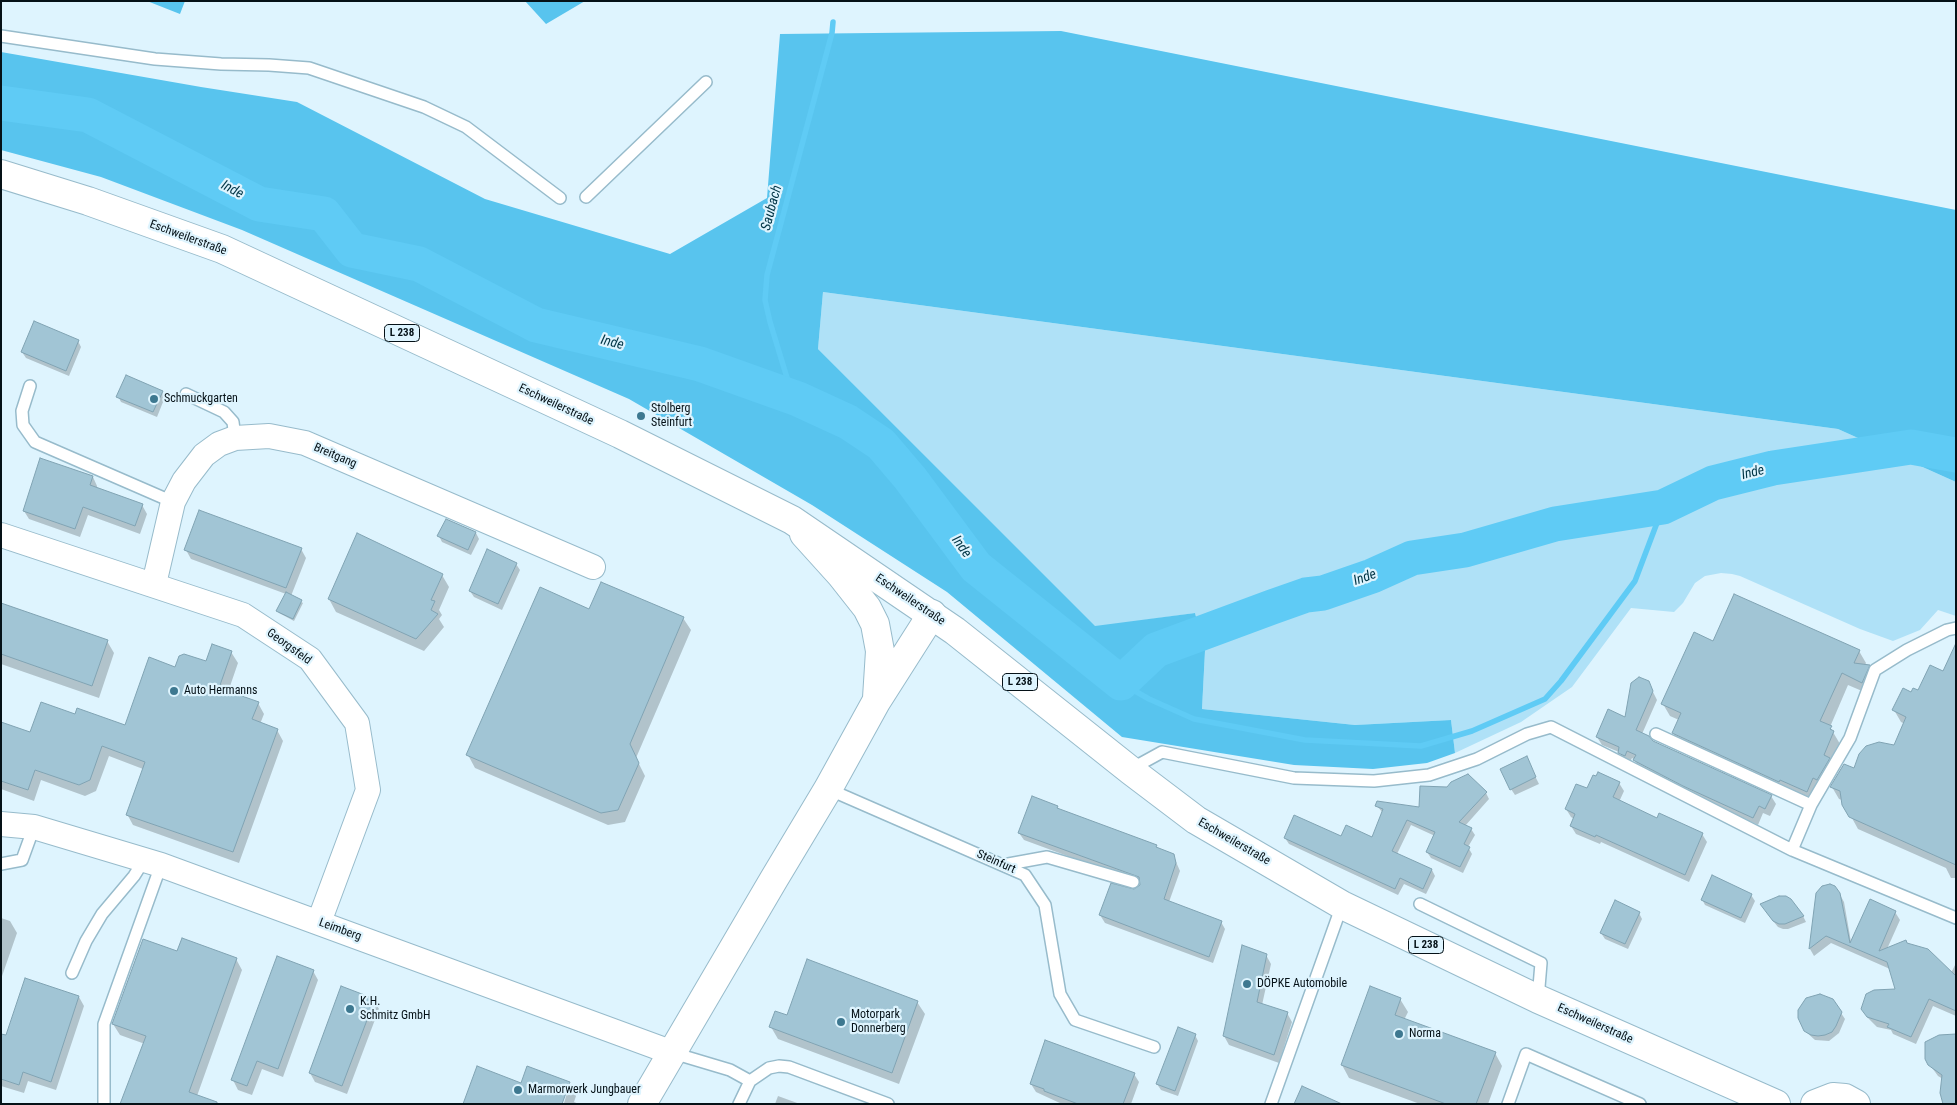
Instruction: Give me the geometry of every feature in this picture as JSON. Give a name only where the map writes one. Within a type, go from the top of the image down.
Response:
[{"type":"main road","name":"Eschweilerstraße","points":[[1,174],[88,201],[222,250],[620,434],[792,520],[932,614],[1196,820],[1342,905],[1538,999],[1776,1104]]},
{"type":"main road","points":[[792,520],[841,575],[867,608],[874,624],[880,651],[876,702]]},
{"type":"main road","points":[[642,1104],[828,789],[876,702],[932,614]]},
{"type":"main road","points":[[1815,1104],[1833,1097],[1844,1098],[1856,1104]]},
{"type":"street","name":"Breitgang","points":[[154,584],[173,502],[184,481],[204,455],[219,444],[235,438],[269,436],[306,443],[592,567]]},
{"type":"street","name":"Georgsfeld","points":[[1,535],[243,615],[310,659],[357,723],[368,790],[319,922]]},
{"type":"street","name":"Leimberg","points":[[1,824],[34,827],[153,862],[673,1053]]},
{"type":"lane","points":[[1,36],[155,59],[221,64],[269,64],[309,68],[424,108],[466,127],[560,198]]},
{"type":"lane","points":[[586,197],[706,82]]},
{"type":"lane","points":[[30,386],[22,411],[23,426],[36,442],[173,502]]},
{"type":"lane","points":[[186,394],[224,412],[233,422],[235,438]]},
{"type":"lane","points":[[1792,850],[1811,805],[1850,738],[1875,670],[1907,650],[1947,630],[1956,628]]},
{"type":"lane","points":[[1130,770],[1162,752],[1294,778],[1374,781],[1429,775],[1477,759],[1527,734],[1551,727],[1792,850],[1956,918]]},
{"type":"lane","points":[[1656,734],[1811,805]]},
{"type":"lane","name":"Steinfurt","points":[[828,789],[1025,875],[1045,905],[1060,994],[1075,1020],[1154,1047]]},
{"type":"lane","points":[[1,864],[22,860],[34,827]]},
{"type":"lane","points":[[1003,865],[1048,857],[1133,882]]},
{"type":"lane","points":[[72,973],[86,941],[102,914],[134,876],[153,862]]},
{"type":"lane","points":[[104,1104],[104,1024],[153,862]]},
{"type":"lane","points":[[1420,904],[1541,962],[1538,999]]},
{"type":"lane","points":[[1271,1104],[1342,905]]},
{"type":"lane","points":[[673,1053],[730,1070],[750,1081]]},
{"type":"lane","points":[[1508,1104],[1526,1054],[1640,1104]]},
{"type":"lane","points":[[739,1104],[750,1081],[769,1068],[779,1066],[888,1104]]},
{"type":"shaded area","points":[[147,1],[185,1],[180,14]]},
{"type":"shaded area","points":[[525,1],[585,1],[546,24]]},
{"type":"shaded area","points":[[1061,31],[1956,210],[1956,482],[1838,429],[823,292],[818,349],[1095,626],[1195,613],[1205,651],[1202,709],[1355,725],[1451,720],[1455,753],[1427,763],[1373,769],[1294,765],[1122,737],[947,592],[812,505],[629,399],[242,230],[101,177],[1,150],[1,52],[297,102],[485,199],[670,254],[767,198],[780,34]]},
{"type":"shaded area","points":[[823,292],[1838,429],[1956,482],[1956,616],[1938,610],[1920,630],[1893,641],[1860,629],[1740,576],[1721,573],[1705,576],[1695,583],[1683,603],[1674,612],[1631,608],[1572,687],[1521,722],[1455,753],[1451,720],[1355,725],[1202,709],[1205,651],[1195,613],[1095,627],[818,349]]},
{"type":"building","points":[[34,321],[79,340],[66,371],[21,352]]},
{"type":"building","points":[[126,375],[163,391],[153,412],[116,397]]},
{"type":"building","points":[[40,458],[93,476],[90,485],[143,504],[135,526],[83,507],[75,529],[23,511]]},
{"type":"building","points":[[199,510],[302,548],[286,588],[184,550]]},
{"type":"building","points":[[446,519],[476,532],[468,550],[437,536]]},
{"type":"building","points":[[357,533],[443,574],[431,600],[435,601],[431,610],[438,614],[416,639],[328,599]]},
{"type":"building","points":[[487,549],[517,563],[498,604],[469,591]]},
{"type":"building","points":[[601,582],[684,617],[630,744],[639,763],[618,810],[601,813],[466,755],[540,587],[589,609]]},
{"type":"building","points":[[286,592],[302,600],[293,619],[276,611]]},
{"type":"building","points":[[1734,594],[1860,650],[1854,663],[1870,665],[1862,683],[1842,673],[1820,721],[1832,726],[1830,729],[1834,731],[1824,755],[1830,758],[1817,780],[1813,778],[1807,792],[1780,780],[1779,782],[1672,733],[1681,713],[1661,704],[1694,632],[1713,641]]},
{"type":"building","points":[[1,603],[108,640],[92,686],[1,654]]},
{"type":"building","points":[[1956,643],[1956,865],[1849,817],[1842,805],[1840,791],[1830,787],[1844,764],[1854,768],[1859,754],[1866,746],[1879,742],[1894,745],[1906,717],[1892,710],[1903,688],[1911,692],[1913,688],[1918,690],[1930,665],[1943,671]]},
{"type":"building","points":[[212,644],[232,651],[219,688],[259,702],[252,719],[278,729],[233,852],[126,815],[145,762],[102,746],[90,780],[79,785],[35,770],[28,790],[1,781],[1,722],[30,732],[41,702],[75,714],[77,708],[125,725],[149,657],[175,667],[179,656],[184,654],[206,661]]},
{"type":"building","points":[[1639,677],[1649,681],[1653,691],[1636,730],[1649,736],[1653,741],[1772,795],[1765,809],[1759,806],[1753,818],[1683,786],[1633,760],[1636,755],[1627,751],[1625,756],[1618,753],[1619,747],[1596,737],[1608,709],[1625,717],[1631,683]]},
{"type":"building","points":[[1527,756],[1536,777],[1510,790],[1500,769]]},
{"type":"building","points":[[1598,772],[1620,782],[1613,797],[1657,818],[1659,813],[1703,833],[1685,875],[1596,835],[1595,837],[1570,826],[1575,814],[1565,809],[1576,784],[1587,788],[1593,775],[1596,776]]},
{"type":"building","points":[[1468,774],[1487,792],[1459,822],[1472,828],[1464,844],[1470,847],[1460,867],[1426,852],[1435,832],[1407,820],[1392,851],[1432,869],[1423,889],[1400,878],[1395,889],[1284,838],[1294,815],[1341,836],[1346,825],[1372,837],[1383,809],[1375,806],[1377,801],[1419,807],[1420,786],[1447,787],[1451,782]]},
{"type":"building","points":[[1032,796],[1058,806],[1057,808],[1157,845],[1156,847],[1174,854],[1176,863],[1164,899],[1222,921],[1209,957],[1099,915],[1111,883],[1134,889],[1140,885],[1139,877],[1018,833]]},
{"type":"building","points":[[1712,875],[1752,894],[1741,918],[1701,900]]},
{"type":"building","points":[[1830,884],[1835,886],[1840,893],[1850,943],[1870,899],[1896,911],[1879,951],[1906,940],[1907,943],[1928,949],[1956,976],[1956,1011],[1929,999],[1911,1037],[1887,1027],[1889,1024],[1867,1017],[1861,1009],[1866,994],[1874,990],[1895,989],[1887,962],[1826,936],[1809,949],[1816,893],[1822,886]]},
{"type":"building","points":[[1779,896],[1786,896],[1791,899],[1804,916],[1785,924],[1773,921],[1760,904]]},
{"type":"building","points":[[1615,900],[1640,912],[1625,944],[1600,933]]},
{"type":"building","points":[[182,938],[237,958],[189,1092],[217,1102],[217,1104],[120,1104],[146,1036],[112,1024],[143,939],[177,951]]},
{"type":"building","name":"DÖPKE Automobile","points":[[1242,945],[1267,954],[1257,1002],[1288,1012],[1274,1055],[1223,1036]]},
{"type":"building","points":[[277,956],[314,970],[278,1069],[257,1061],[247,1086],[231,1080]]},
{"type":"building","name":"Motorpark Donnerberg","points":[[807,959],[918,1001],[892,1073],[769,1027],[775,1011],[787,1015]]},
{"type":"building","points":[[25,978],[79,996],[51,1082],[23,1072],[19,1085],[1,1079],[1,1034],[6,1035]]},
{"type":"building","points":[[341,986],[375,999],[342,1086],[309,1073]]},
{"type":"building","name":"Norma","points":[[1370,986],[1401,998],[1395,1015],[1496,1052],[1476,1104],[1446,1104],[1341,1065]]},
{"type":"building","points":[[1820,994],[1833,999],[1842,1012],[1832,1032],[1818,1036],[1804,1031],[1798,1018],[1798,1010],[1806,998]]},
{"type":"building","points":[[1178,1027],[1196,1034],[1175,1091],[1156,1084]]},
{"type":"building","points":[[1956,1034],[1956,1104],[1943,1104],[1940,1093],[1942,1075],[1928,1065],[1925,1059],[1925,1042],[1939,1035]]},
{"type":"building","points":[[1045,1040],[1135,1073],[1123,1104],[1078,1104],[1030,1084]]},
{"type":"building","name":"Marmorwerk Jungbauer","points":[[477,1066],[521,1083],[527,1066],[570,1082],[562,1104],[463,1104]]},
{"type":"building","points":[[1302,1086],[1342,1104],[1294,1104]]},
{"type":"waterway","name":"Saubach","points":[[798,399],[788,381],[770,322],[765,300],[767,275],[832,33],[833,22]]},
{"type":"waterway","name":"Inde","points":[[1,103],[88,115],[259,204],[324,214],[352,250],[419,264],[536,325],[700,364],[798,399],[848,422],[881,444],[910,478],[976,567],[1121,683],[1156,650],[1306,595],[1323,593],[1372,576],[1412,558],[1465,550],[1555,524],[1663,507],[1713,483],[1773,468],[1911,447],[1956,455]]},
{"type":"waterway","points":[[1121,683],[1149,699],[1194,719],[1305,740],[1421,746],[1472,731],[1545,699],[1561,681],[1635,581],[1663,507]]},
{"type":"place","name":"Schmuckgarten","points":[[154,399]]},
{"type":"place","name":"Stolberg Steinfurt","points":[[641,416]]},
{"type":"place","name":"Auto Hermanns","points":[[174,691]]},
{"type":"place","name":"DÖPKE Automobile","points":[[1247,984]]},
{"type":"place","name":"K.H. Schmitz GmbH","points":[[350,1009]]},
{"type":"place","name":"Motorpark Donnerberg","points":[[841,1022]]},
{"type":"place","name":"Norma","points":[[1399,1034]]},
{"type":"place","name":"Marmorwerk Jungbauer","points":[[518,1090]]}]
